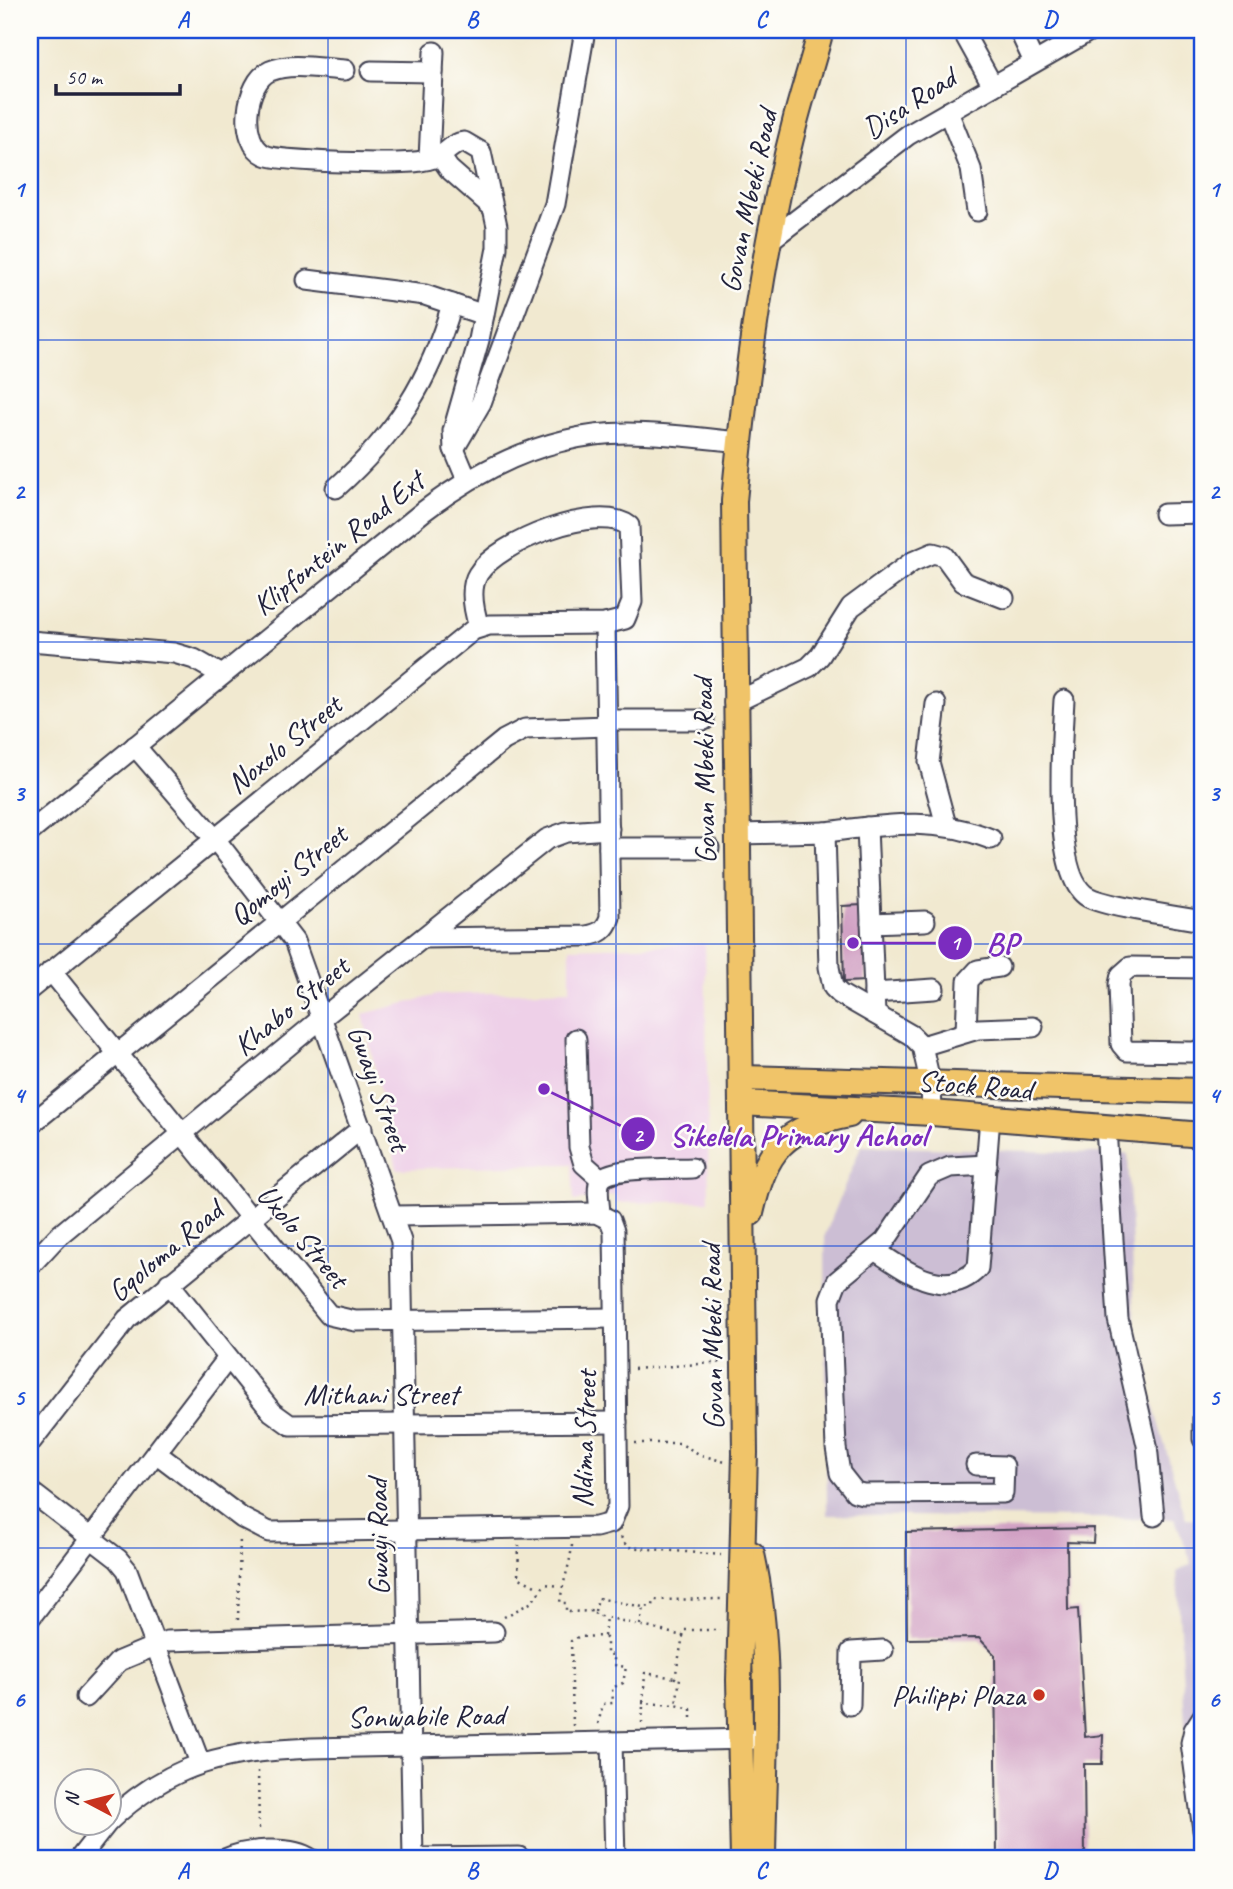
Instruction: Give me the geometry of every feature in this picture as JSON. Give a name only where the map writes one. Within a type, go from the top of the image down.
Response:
[{"type":"main road","name":"Govan Mbeki Road","points":[[763,1859],[740,1630],[745,1465],[738,834],[734,703],[734,501],[739,442],[769,241],[795,123],[821,30]]},
{"type":"main road","name":"Stock Road","points":[[741,1079],[1203,1091]]},
{"type":"main road","name":"Stock Road","points":[[741,1104],[932,1113],[1203,1135]]},
{"type":"main road","points":[[742,1241],[766,1164],[783,1139],[822,1121],[882,1110]]},
{"type":"main road","name":"Govan Mbeki Road","points":[[743,1859],[760,1596],[745,1520]]},
{"type":"street","points":[[454,449],[481,403],[555,204],[585,30]]},
{"type":"street","points":[[962,30],[993,86]]},
{"type":"street","points":[[1019,30],[1034,62]]},
{"type":"street","name":"Disa Road","points":[[769,241],[908,135],[1091,30]]},
{"type":"street","points":[[371,71],[434,62],[434,158]]},
{"type":"street","points":[[345,70],[283,67],[268,71],[256,87],[249,111],[252,140],[259,151],[280,158],[400,164],[434,158],[459,142],[469,142],[478,148],[484,158],[490,205],[497,226],[497,248],[484,315],[455,422],[454,449],[467,480]]},
{"type":"street","points":[[948,112],[971,169],[977,211]]},
{"type":"street","points":[[434,158],[490,205]]},
{"type":"street","points":[[307,280],[391,289],[484,315]]},
{"type":"street","points":[[337,488],[382,443],[415,396],[440,347],[452,304]]},
{"type":"street","name":"Klipfontein Road Ext","points":[[30,832],[425,511],[467,480],[521,455],[586,436],[645,434],[739,442]]},
{"type":"street","points":[[1164,514],[1203,513]]},
{"type":"street","points":[[603,517],[614,517],[629,526],[632,602],[625,619],[605,624],[479,626],[474,612],[473,584],[481,569],[534,533],[603,517]]},
{"type":"street","points":[[734,703],[809,667],[820,656],[851,607],[925,555],[944,556],[962,582],[1004,598]]},
{"type":"street","points":[[424,938],[586,936],[601,932],[610,918],[605,624]]},
{"type":"street","name":"Noxolo Street","points":[[30,989],[479,626]]},
{"type":"street","points":[[30,641],[174,653],[194,659],[222,675]]},
{"type":"street","points":[[1064,700],[1061,822],[1077,884],[1090,898],[1203,921]]},
{"type":"street","points":[[936,704],[929,762],[946,825]]},
{"type":"street","name":"Qomoyi Street","points":[[30,1125],[279,920],[516,732],[607,723],[704,720]]},
{"type":"street","name":"Gwayi Street","points":[[135,746],[215,839],[294,941],[394,1216]]},
{"type":"street","points":[[738,834],[946,825],[961,827],[991,838]]},
{"type":"street","points":[[867,827],[875,1014]]},
{"type":"street","points":[[825,832],[831,979],[840,994],[911,1035],[922,1046],[931,1085],[932,1113]]},
{"type":"street","name":"Khabo Street","points":[[30,1266],[57,1237],[322,1018],[552,836],[709,848]]},
{"type":"street","points":[[871,923],[925,921]]},
{"type":"street","points":[[966,1032],[968,981],[978,970],[999,967]]},
{"type":"street","points":[[1203,968],[1130,967],[1121,975],[1119,984],[1121,1044],[1127,1051],[1203,1050]]},
{"type":"street","name":"Uxolo Street","points":[[51,971],[329,1314],[345,1320],[404,1321],[615,1318]]},
{"type":"street","points":[[874,993],[934,989]]},
{"type":"street","points":[[922,1046],[990,1027],[1033,1027]]},
{"type":"street","points":[[576,1039],[579,1147],[584,1164],[601,1179]]},
{"type":"street","points":[[876,1251],[926,1282],[952,1282],[973,1273],[982,1255],[990,1117]]},
{"type":"street","name":"Gqoloma Road","points":[[30,1443],[127,1319],[362,1128]]},
{"type":"street","points":[[1106,1128],[1118,1319],[1147,1445],[1154,1516]]},
{"type":"street","points":[[976,1465],[1004,1466],[1004,1492],[855,1492],[840,1473],[836,1448],[831,1291],[837,1281],[876,1251],[929,1176],[950,1167],[987,1166]]},
{"type":"street","points":[[601,1179],[619,1171],[692,1168]]},
{"type":"street","points":[[394,1216],[600,1214],[601,1179]]},
{"type":"street","name":"Ndima Street","points":[[156,1453],[242,1518],[269,1532],[604,1527],[611,1523],[618,1506],[617,1422],[614,1231],[610,1220],[600,1214]]},
{"type":"street","name":"Gwayi Road","points":[[394,1216],[402,1254],[404,1321],[413,1858]]},
{"type":"street","name":"Mithani Street","points":[[169,1283],[272,1412],[290,1425],[617,1422]]},
{"type":"street","points":[[30,1618],[228,1358]]},
{"type":"street","points":[[1203,1419],[1203,1438]]},
{"type":"street","points":[[30,1491],[90,1537],[127,1570],[200,1763]]},
{"type":"street","points":[[86,1697],[110,1668],[155,1645],[176,1639],[494,1632]]},
{"type":"street","points":[[850,1705],[850,1655],[855,1651],[883,1650]]},
{"type":"street","points":[[1203,1716],[1194,1730],[1191,1743],[1203,1830]]},
{"type":"street","name":"Sonwabile Road","points":[[122,1810],[145,1791],[200,1763],[259,1751],[752,1739]]},
{"type":"street","points":[[606,1742],[615,1859]]},
{"type":"street","name":"Sonwabile Road","points":[[79,1859],[97,1836]]},
{"type":"street","points":[[225,1859],[261,1852],[287,1852],[311,1859]]},
{"type":"street","points":[[413,1858],[519,1857]]},
{"type":"path","points":[[616,1369],[744,1363]]},
{"type":"path","points":[[617,1443],[679,1443],[701,1455],[745,1465]]},
{"type":"path","points":[[238,1637],[242,1518]]},
{"type":"path","points":[[611,1523],[628,1547],[742,1557]]},
{"type":"path","points":[[519,1528],[518,1577],[539,1588]]},
{"type":"path","points":[[573,1528],[569,1565],[560,1586],[560,1603],[566,1604],[566,1612],[595,1611]]},
{"type":"path","points":[[494,1632],[498,1621],[532,1602],[539,1588],[545,1584],[560,1586]]},
{"type":"path","points":[[683,1636],[595,1615],[598,1598],[643,1607],[653,1606],[654,1600],[741,1599]]},
{"type":"path","points":[[640,1625],[643,1607]]},
{"type":"path","points":[[606,1617],[604,1636],[607,1639],[607,1654],[614,1655],[614,1665],[626,1667],[623,1683],[612,1688],[613,1703],[603,1704],[598,1727],[606,1742]]},
{"type":"path","points":[[675,1678],[684,1630],[740,1630]]},
{"type":"path","points":[[572,1743],[574,1686],[571,1641],[578,1637],[604,1636]]},
{"type":"path","points":[[641,1742],[645,1673],[680,1678],[676,1705]]},
{"type":"path","points":[[642,1703],[676,1705],[691,1709],[692,1741]]},
{"type":"path","points":[[259,1751],[261,1852]]},
{"type":"shaded area","points":[[705,944],[709,1201],[616,1203],[615,1195],[574,1201],[572,1164],[397,1169],[363,1014],[437,995],[570,990],[570,948]]},
{"type":"shaded area","points":[[861,1146],[1128,1154],[1136,1346],[1186,1519],[1203,1520],[1203,1859],[1192,1859],[1177,1572],[1192,1564],[1175,1519],[827,1515],[825,1235]]},
{"type":"building","points":[[863,905],[866,981],[844,982],[842,906]]},
{"type":"building","name":"Philippi Plaza","points":[[1094,1528],[1093,1543],[1067,1542],[1068,1610],[1078,1609],[1085,1737],[1103,1735],[1102,1764],[1084,1764],[1085,1859],[997,1859],[995,1655],[979,1638],[907,1639],[906,1532]]},
{"type":"place","name":"BP","points":[[853,943]]},
{"type":"place","name":"Sikelela Primary Achool","points":[[544,1089]]},
{"type":"place","name":"Philippi Plaza","points":[[1039,1695]]}]
